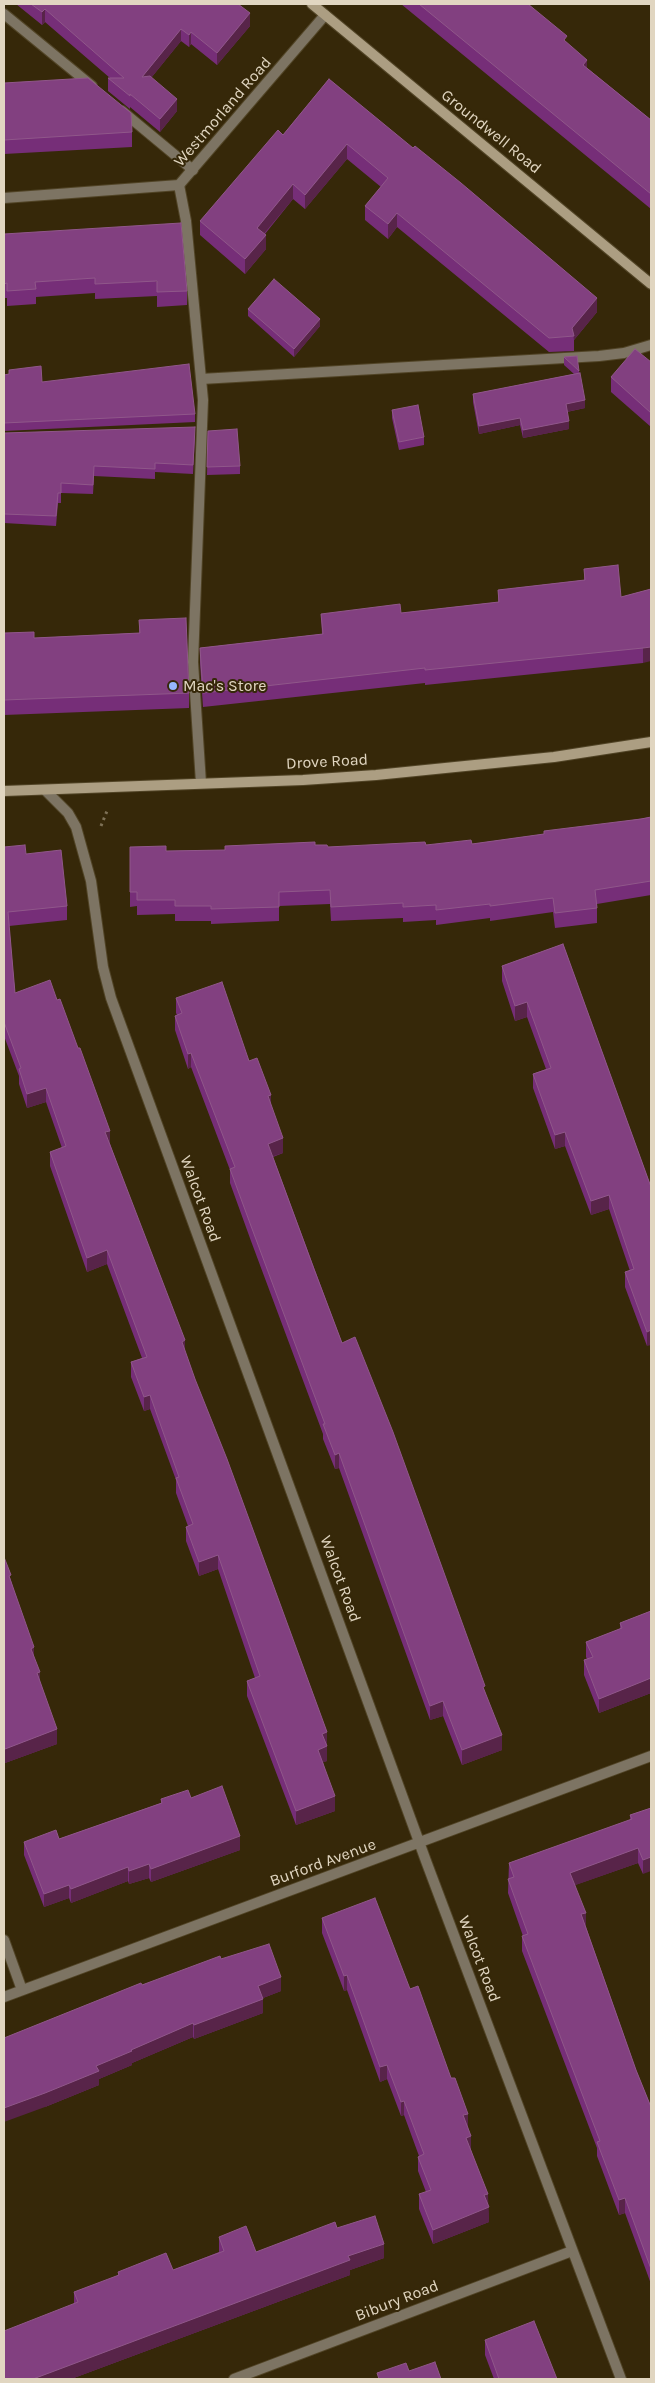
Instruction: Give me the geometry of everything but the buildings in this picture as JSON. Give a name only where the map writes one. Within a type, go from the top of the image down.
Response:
[{"type":"main road","name":"Groundwell Road","points":[[312,4],[651,284]]},
{"type":"main road","name":"Drove Road","points":[[4,791],[304,780],[445,769],[554,757],[651,742]]},
{"type":"street","points":[[4,14],[102,95]]},
{"type":"street","name":"Westmorland Road","points":[[4,198],[179,185],[325,15]]},
{"type":"street","points":[[117,107],[193,170]]},
{"type":"street","points":[[179,185],[186,221],[201,379],[198,429],[193,662],[201,783]]},
{"type":"street","points":[[201,379],[599,356],[651,345]]},
{"type":"street","name":"Walcot Road","points":[[45,790],[68,813],[76,827],[91,881],[103,967],[111,998],[420,1843],[621,2379]]},
{"type":"street","name":"Burford Avenue","points":[[4,1997],[651,1756]]},
{"type":"street","points":[[4,1940],[22,1990]]},
{"type":"street","name":"Bibury Road","points":[[234,2379],[572,2250]]},
{"type":"place","name":"Mac's Store","points":[[173,686]]}]
